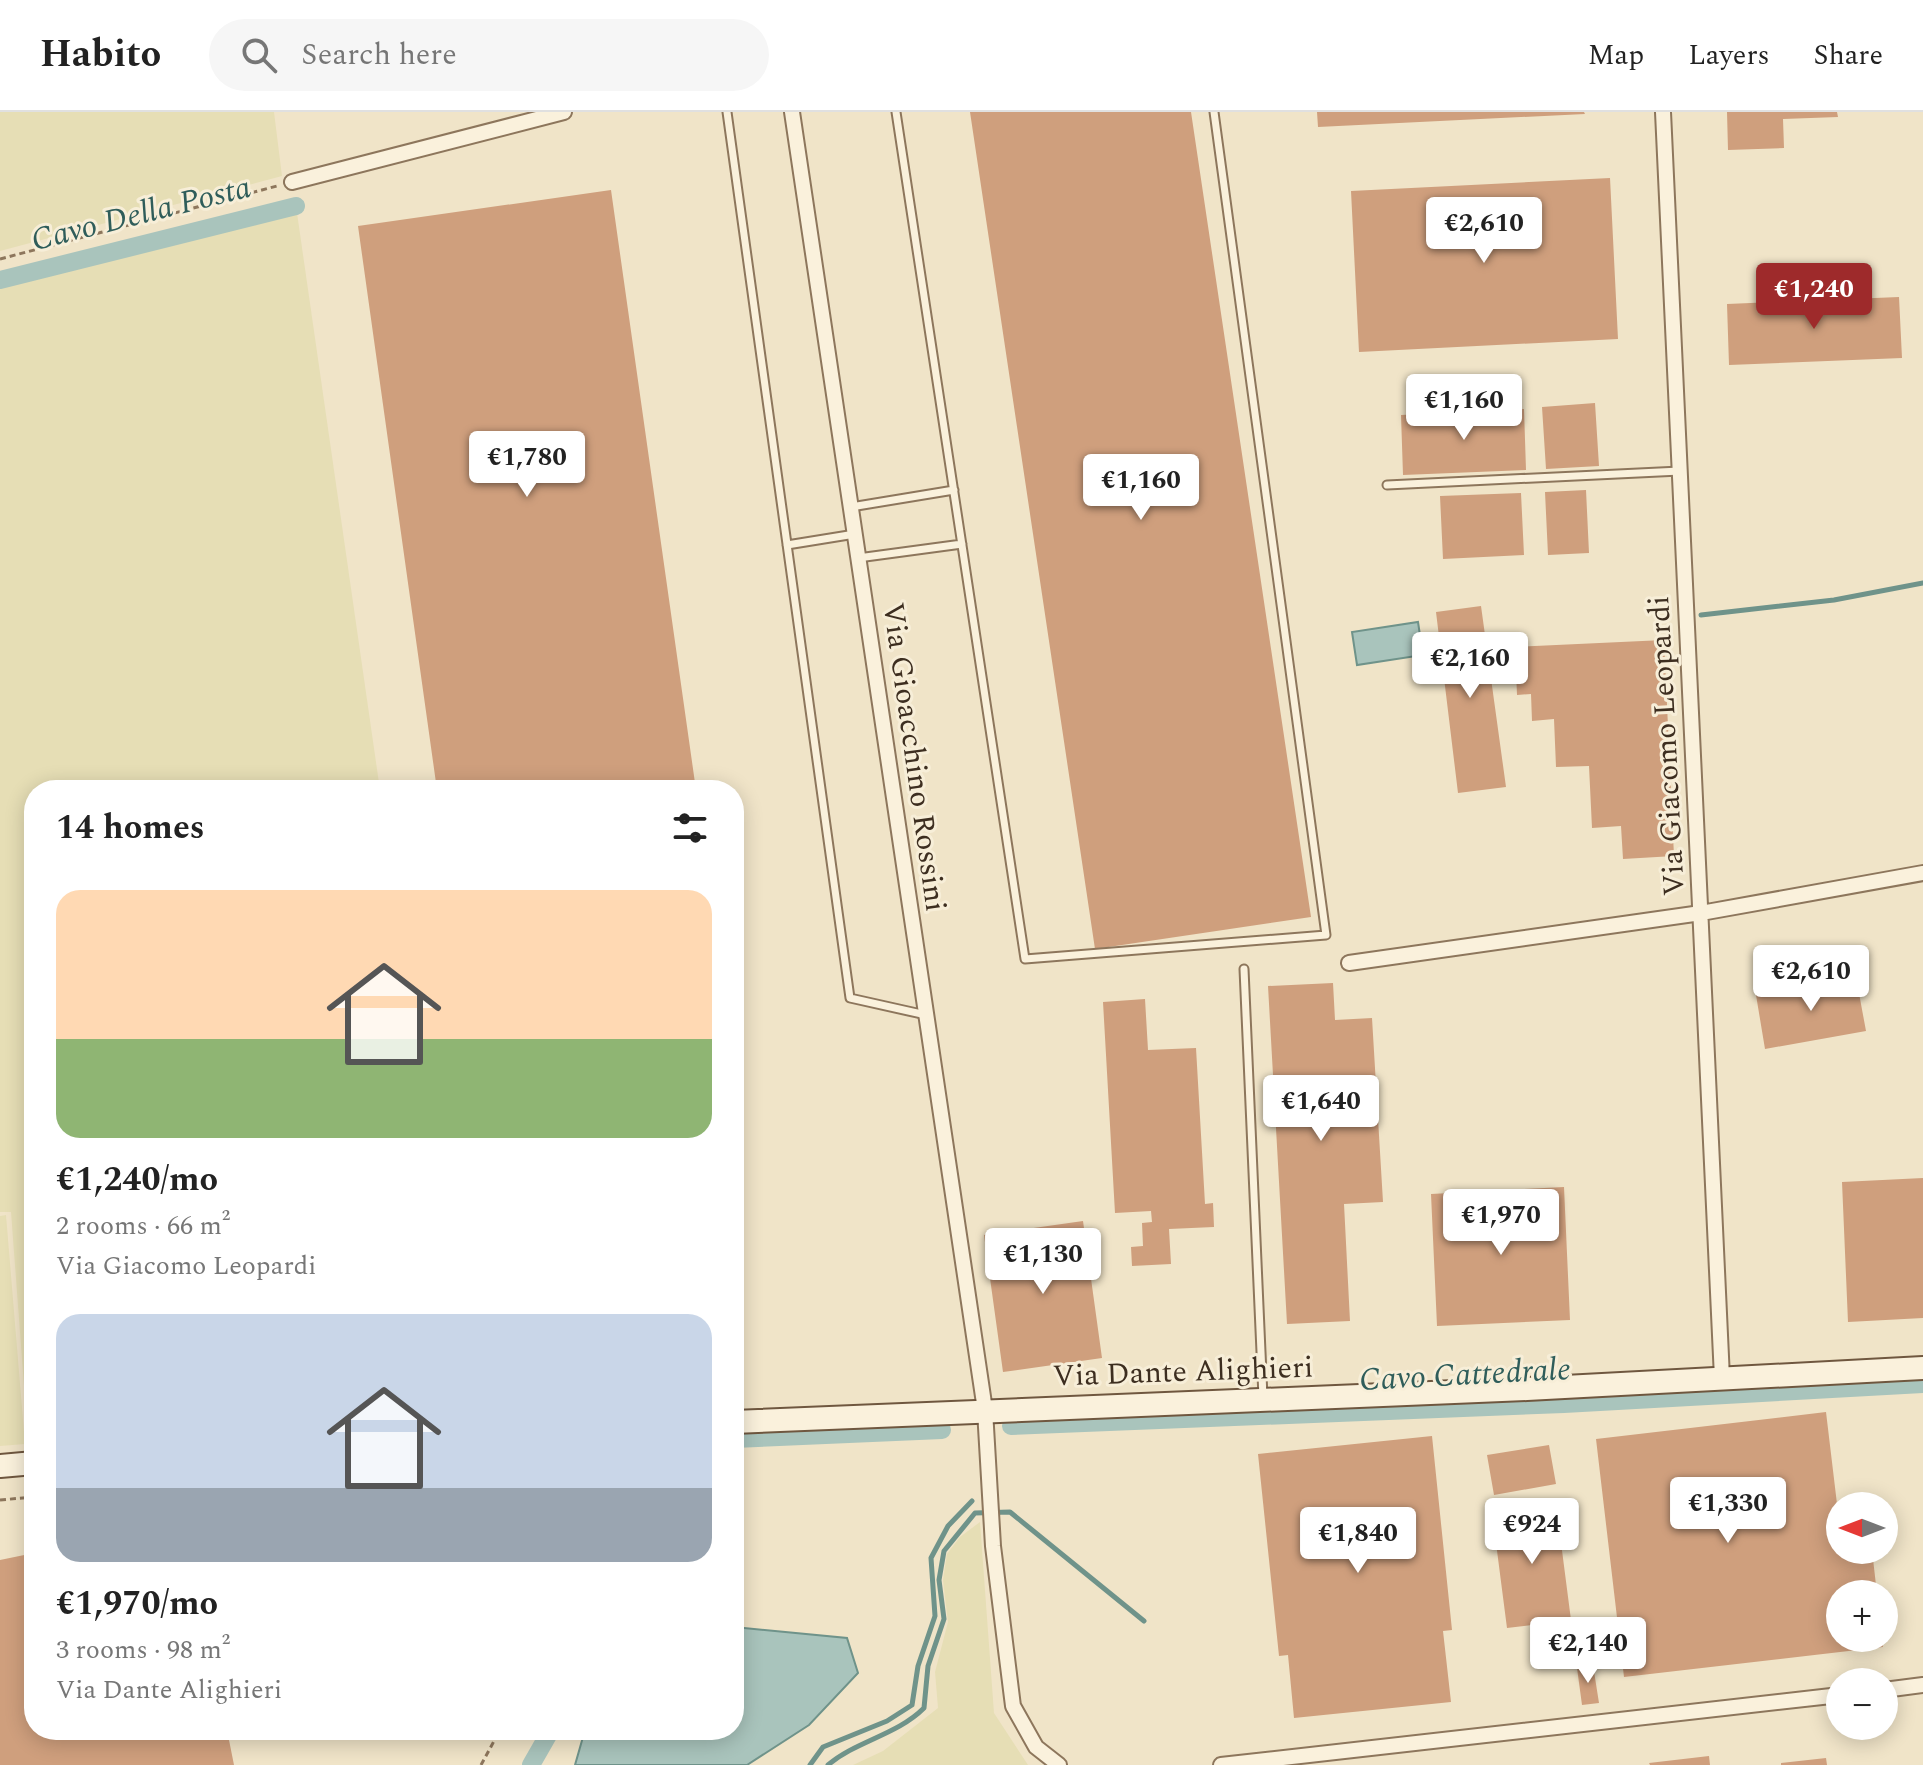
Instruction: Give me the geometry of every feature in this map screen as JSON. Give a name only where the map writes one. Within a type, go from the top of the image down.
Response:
[{"type":"main road","name":"Via Dante Alighieri","points":[[744,1422],[1923,1368]]},
{"type":"main road","points":[[0,1466],[24,1464]]},
{"type":"street","points":[[292,182],[564,112]]},
{"type":"street","name":"Via Gioacchino Rossini","points":[[792,112],[985,1410],[991,1513],[1013,1706],[1036,1747],[1059,1765]]},
{"type":"street","name":"Via Giacomo Leopardi","points":[[1663,112],[1722,1378]]},
{"type":"street","points":[[1349,963],[1701,913],[1923,873]]},
{"type":"street","points":[[1898,1688],[1923,1685]]},
{"type":"street","points":[[1221,1765],[1826,1697]]},
{"type":"lane","points":[[727,112],[850,998],[926,1015]]},
{"type":"lane","points":[[896,112],[1025,959],[1326,935],[1214,112]]},
{"type":"lane","points":[[1387,485],[1680,471]]},
{"type":"lane","points":[[851,507],[954,490]]},
{"type":"lane","points":[[787,545],[855,534]]},
{"type":"lane","points":[[858,558],[962,544]]},
{"type":"lane","points":[[1244,969],[1263,1399]]},
{"type":"path","points":[[0,259],[292,182]]},
{"type":"path","points":[[0,1500],[24,1498]]},
{"type":"path","points":[[481,1765],[495,1740]]},
{"type":"shaded area","points":[[0,112],[274,112],[282,176],[0,251]]},
{"type":"shaded area","points":[[295,199],[379,780],[24,780],[24,1386],[11,1212],[0,1212],[0,274]]},
{"type":"shaded area","points":[[6,1215],[24,1444],[0,1446],[0,1216]]},
{"type":"shaded area","points":[[980,1522],[994,1713],[1028,1765],[853,1765],[883,1751],[938,1708],[935,1672],[948,1622],[943,1580],[947,1554],[960,1537]]},
{"type":"water","points":[[1418,622],[1423,655],[1357,665],[1352,632]]},
{"type":"water","points":[[744,1628],[847,1638],[858,1673],[809,1725],[747,1765],[575,1765],[582,1740],[744,1740]]},
{"type":"building","points":[[970,112],[1191,112],[1311,917],[1095,949]]},
{"type":"building","points":[[1317,112],[1584,112],[1585,114],[1318,127]]},
{"type":"building","points":[[1727,112],[1837,112],[1838,117],[1783,119],[1784,148],[1728,150]]},
{"type":"building","points":[[1610,178],[1618,339],[1359,352],[1351,191]]},
{"type":"building","points":[[611,190],[695,780],[436,780],[358,226]]},
{"type":"building","points":[[1899,297],[1902,358],[1729,365],[1727,304]]},
{"type":"building","points":[[1595,403],[1599,466],[1546,469],[1542,407]]},
{"type":"building","points":[[1524,409],[1526,470],[1403,475],[1401,415]]},
{"type":"building","points":[[1586,490],[1589,553],[1548,555],[1545,492]]},
{"type":"building","points":[[1521,493],[1524,555],[1443,559],[1440,496]]},
{"type":"building","points":[[1481,606],[1506,787],[1458,793],[1436,612]]},
{"type":"building","points":[[1664,640],[1674,856],[1623,859],[1621,826],[1592,828],[1589,766],[1556,767],[1554,719],[1532,721],[1531,694],[1517,695],[1515,647]]},
{"type":"building","points":[[1856,977],[1866,1031],[1765,1049],[1756,995]]},
{"type":"building","points":[[1333,983],[1335,1020],[1372,1018],[1383,1202],[1344,1204],[1350,1321],[1287,1324],[1268,986]]},
{"type":"building","points":[[1145,999],[1148,1050],[1196,1048],[1205,1204],[1213,1203],[1214,1227],[1169,1229],[1171,1264],[1132,1266],[1131,1247],[1143,1246],[1142,1223],[1152,1222],[1151,1211],[1115,1213],[1103,1002]]},
{"type":"building","points":[[1923,1178],[1923,1318],[1848,1322],[1842,1182]]},
{"type":"building","points":[[1564,1187],[1570,1320],[1437,1326],[1431,1194]]},
{"type":"building","points":[[1083,1221],[1102,1358],[1003,1372],[984,1235]]},
{"type":"building","points":[[1826,1412],[1836,1492],[1826,1492],[1826,1564],[1874,1564],[1875,1580],[1826,1580],[1826,1652],[1840,1652],[1624,1677],[1596,1439]]},
{"type":"building","points":[[1432,1436],[1452,1630],[1443,1631],[1451,1702],[1294,1718],[1288,1655],[1279,1656],[1258,1454]]},
{"type":"building","points":[[1549,1445],[1556,1484],[1494,1495],[1487,1455]]},
{"type":"building","points":[[1556,1504],[1571,1620],[1507,1628],[1492,1512]]},
{"type":"building","points":[[24,1555],[24,1740],[229,1740],[234,1765],[0,1765],[0,1560]]},
{"type":"building","points":[[1593,1665],[1599,1703],[1582,1705],[1577,1668]]},
{"type":"building","points":[[1709,1756],[1710,1765],[1649,1763]]},
{"type":"building","points":[[1826,1758],[1827,1765],[1781,1765],[1781,1763]]},
{"type":"waterway","name":"Cavo Della Posta","points":[[0,280],[296,206]]},
{"type":"waterway","points":[[1701,615],[1834,600],[1923,583]]},
{"type":"waterway","name":"Cavo Cattedrale","points":[[1011,1426],[1564,1404],[1923,1384]]},
{"type":"waterway","name":"Cavo Cattedrale","points":[[744,1439],[942,1430]]},
{"type":"waterway","points":[[810,1765],[823,1747],[887,1721],[912,1705],[918,1666],[935,1616],[931,1558],[948,1526],[972,1501]]},
{"type":"waterway","points":[[828,1765],[902,1725],[924,1708],[928,1666],[944,1619],[939,1580],[944,1551],[975,1513],[1010,1512],[1144,1621]]},
{"type":"waterway","name":"Cavo Cattedrale","points":[[531,1765],[545,1740]]}]
